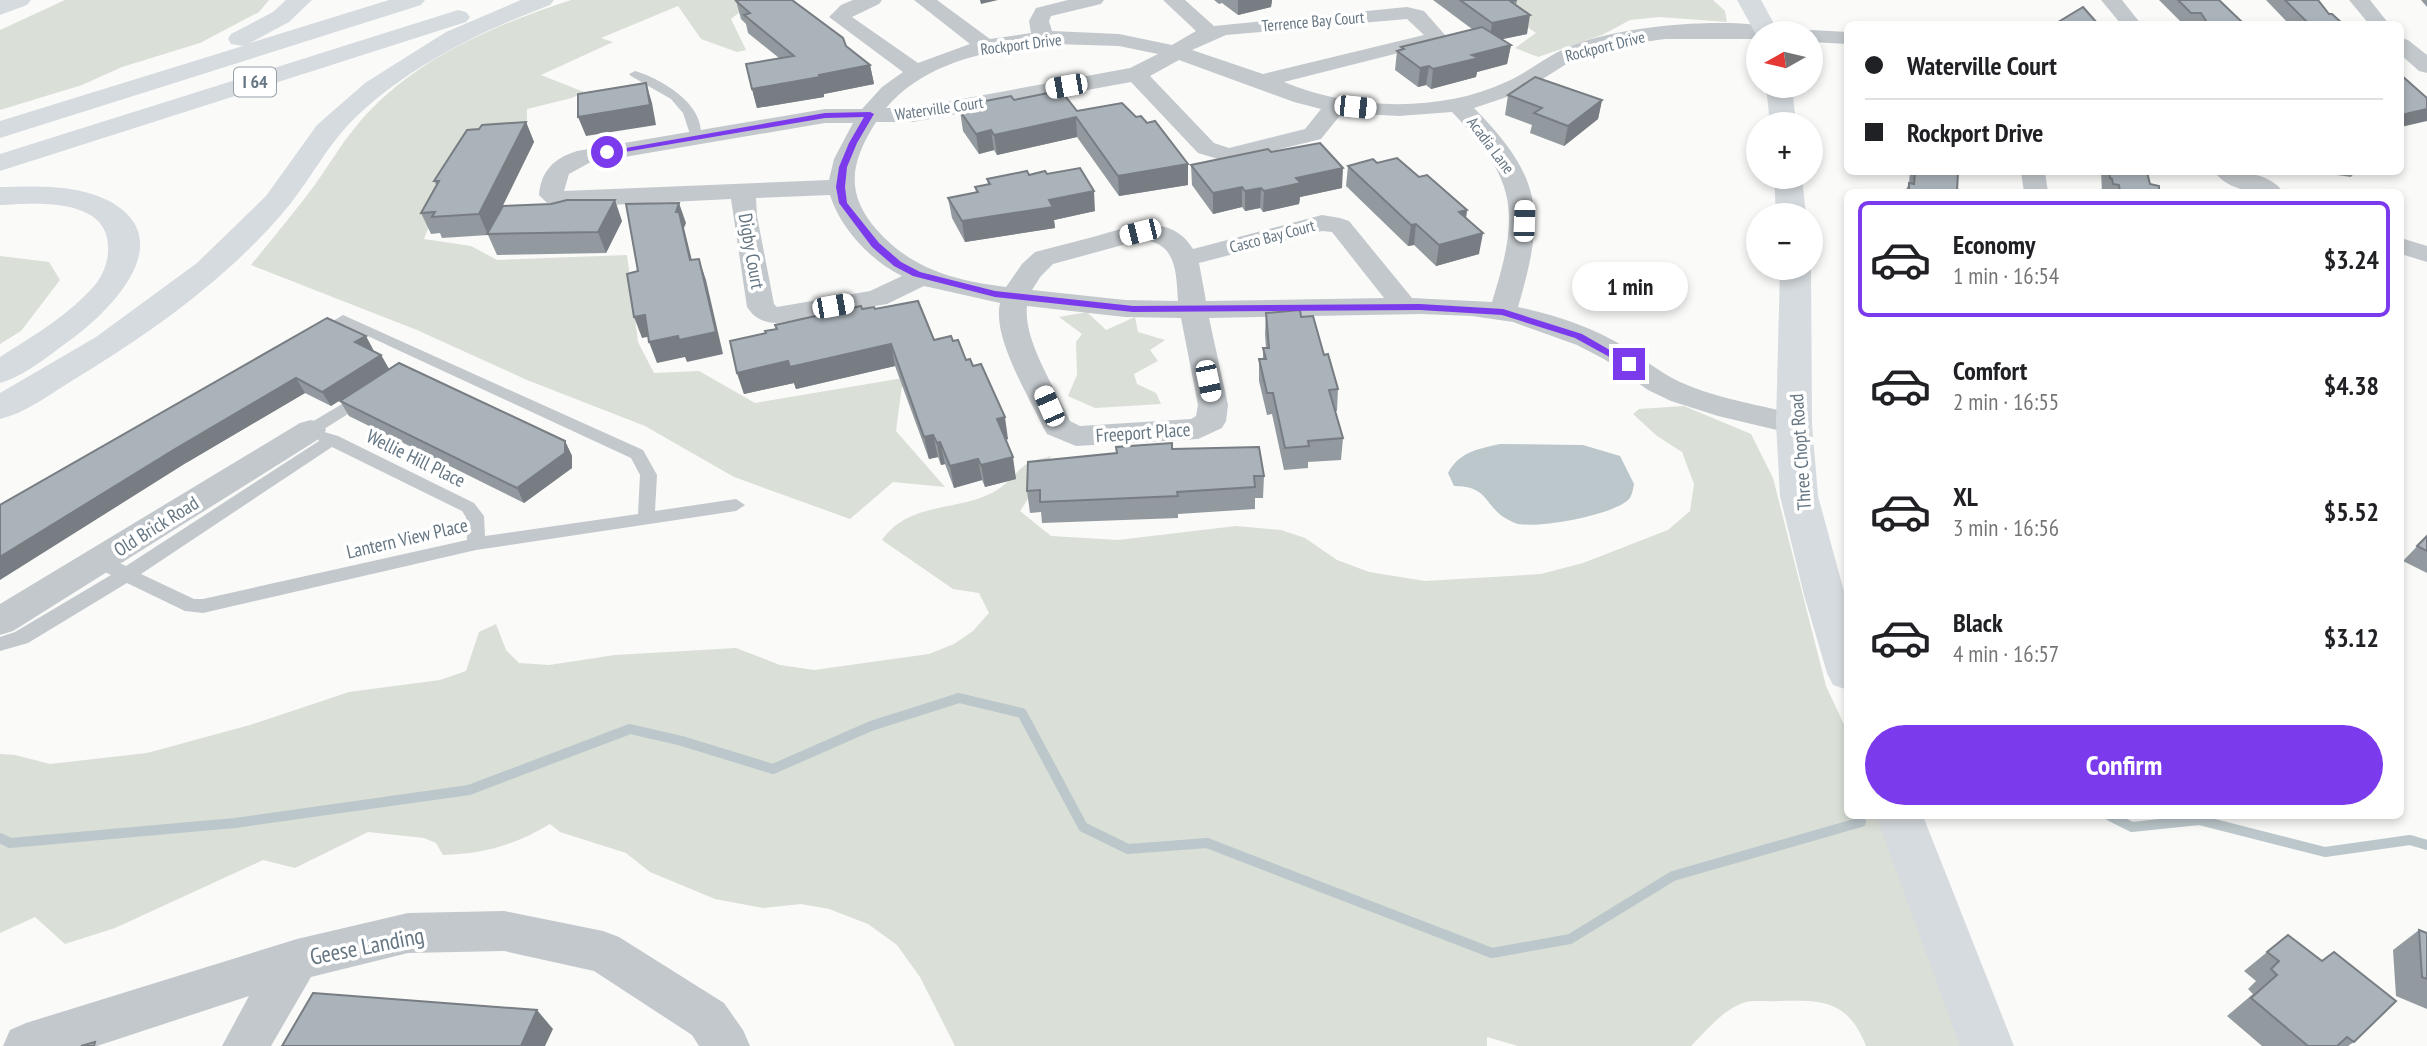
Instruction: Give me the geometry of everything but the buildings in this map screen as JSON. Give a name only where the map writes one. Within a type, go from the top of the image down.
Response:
[{"type":"main road","points":[[0,8],[19,0]]},
{"type":"main road","points":[[0,123],[212,52],[267,25],[300,0]]},
{"type":"main road","name":"I 64","points":[[0,130],[413,0]]},
{"type":"main road","name":"I 64","points":[[0,163],[510,0]]},
{"type":"main road","points":[[0,429],[107,363],[166,319],[218,274],[270,210],[310,150],[374,89],[461,34],[542,0]]},
{"type":"main road","points":[[1749,0],[1760,21]]},
{"type":"main road","points":[[0,196],[50,196],[93,205],[115,218],[122,228],[125,244],[117,276],[103,294],[62,330],[0,372]]},
{"type":"main road","points":[[0,408],[69,368],[151,314],[205,271],[270,210]]},
{"type":"main road","name":"Three Chopt Road","points":[[1795,280],[1794,424],[1799,496],[1824,596],[1844,660]]},
{"type":"main road","points":[[1901,819],[1987,1046]]},
{"type":"street","points":[[872,0],[848,9],[839,17],[908,67],[921,71]]},
{"type":"street","points":[[925,0],[987,47]]},
{"type":"street","points":[[1043,39],[1039,21],[1043,12],[1094,0]]},
{"type":"street","points":[[1173,0],[1209,32]]},
{"type":"street","points":[[2111,0],[2128,21]]},
{"type":"street","points":[[2359,0],[2376,21]]},
{"type":"street","name":"Terrence Bay Court","points":[[1173,51],[1209,32],[1407,13],[1417,15],[1435,35],[1435,38],[1418,44],[1262,81]]},
{"type":"street","name":"Rockport Drive","points":[[841,187],[843,167],[853,143],[870,114],[898,85],[946,59],[987,47],[1043,39],[1115,39],[1173,51],[1262,81],[1311,101],[1405,110],[1487,99],[1526,80],[1559,58],[1623,39],[1699,30],[1746,32]]},
{"type":"street","points":[[1824,37],[1844,38]]},
{"type":"street","points":[[2404,47],[2427,66]]},
{"type":"street","name":"Waterville Court","points":[[841,187],[570,199],[551,195],[560,166],[567,161],[825,116],[913,115],[1136,74],[1160,63],[1173,51]]},
{"type":"street","points":[[1136,74],[1206,148],[1228,155],[1238,155],[1313,134],[1337,105]]},
{"type":"street","name":"Acadia Lane","points":[[1457,104],[1500,152],[1516,177],[1525,207],[1524,235],[1517,269],[1503,312]]},
{"type":"street","points":[[2234,175],[2264,189]]},
{"type":"street","points":[[841,187],[843,203],[875,245],[897,264],[923,276],[965,288],[1133,309],[1405,307],[1503,312],[1578,336],[1611,352],[1658,383],[1703,403],[1794,424]]},
{"type":"street","name":"Digby Court","points":[[743,191],[744,216],[761,307],[769,314],[789,314],[877,298],[923,276]]},
{"type":"street","name":"Casco Bay Court","points":[[1184,259],[1322,223],[1332,224],[1340,226],[1405,307]]},
{"type":"street","points":[[1014,296],[1034,266],[1044,258],[1140,232],[1151,232],[1171,238],[1179,247],[1189,271],[1193,309]]},
{"type":"street","name":"Freeport Place","points":[[1014,296],[1012,321],[1058,427],[1076,436],[1198,429],[1211,421],[1213,405],[1193,309]]},
{"type":"street","name":"Old Brick Road","points":[[0,621],[113,568],[322,435]]},
{"type":"street","name":"Geese Landing","points":[[26,1046],[297,960],[408,933],[504,931],[603,952],[708,1019],[727,1046]]},
{"type":"street","points":[[245,1046],[297,960]]},
{"type":"lane","points":[[635,74],[660,85],[682,101],[693,117],[696,137]]},
{"type":"lane","points":[[307,340],[342,320],[420,361],[637,454],[646,462],[650,473],[646,517]]},
{"type":"lane","points":[[322,435],[378,387]]},
{"type":"lane","name":"Wellie Hill Place","points":[[322,435],[468,507],[475,516],[476,544]]},
{"type":"lane","name":"Lantern View Place","points":[[113,568],[192,606],[203,606],[476,544],[736,505]]},
{"type":"lane","points":[[0,644],[21,638],[113,568]]},
{"type":"shaded area","points":[[65,0],[269,0],[259,12],[200,43],[122,67],[82,85],[0,110],[0,30]]},
{"type":"shaded area","points":[[571,0],[755,0],[731,19],[746,50],[737,52],[701,39],[678,6],[601,38],[613,42],[541,75],[584,92],[572,98],[527,109],[527,124],[437,205],[424,239],[471,246],[497,260],[627,255],[638,342],[654,373],[699,371],[755,403],[903,378],[896,431],[945,487],[893,482],[850,519],[734,477],[645,426],[527,380],[417,330],[251,265],[319,179],[354,129],[400,84],[426,65],[482,34]]},
{"type":"shaded area","points":[[1488,0],[1713,0],[1725,11],[1727,22],[1659,17],[1630,20],[1602,35],[1538,57],[1515,48],[1536,33]]},
{"type":"shaded area","points":[[0,256],[49,262],[60,280],[21,331],[0,344]]},
{"type":"shaded area","points":[[1087,312],[1106,330],[1135,317],[1138,332],[1165,340],[1150,350],[1158,361],[1134,374],[1137,384],[1156,393],[1161,404],[1095,408],[1068,396],[1077,375],[1076,342],[1082,334],[1059,317]]},
{"type":"shaded area","points":[[1684,406],[1751,434],[1773,478],[1826,686],[1844,724],[1844,819],[1879,819],[1965,1046],[1866,1046],[1851,1019],[1832,1006],[1808,1001],[1750,1001],[1730,1010],[1691,1046],[1518,1046],[1487,1037],[1487,1046],[955,1046],[920,977],[897,945],[868,924],[829,909],[801,904],[763,908],[715,899],[650,872],[626,853],[560,832],[550,824],[499,847],[472,853],[443,855],[436,843],[424,838],[368,832],[295,868],[263,860],[115,928],[65,944],[35,917],[0,933],[0,754],[50,764],[147,753],[250,725],[349,692],[440,680],[466,671],[479,632],[496,624],[506,650],[519,663],[549,665],[615,655],[736,648],[780,665],[814,670],[929,654],[954,644],[973,631],[989,613],[979,593],[953,589],[882,540],[905,519],[992,493],[1025,465],[1051,456],[1041,479],[1020,511],[1051,536],[1118,540],[1236,526],[1281,530],[1305,538],[1337,560],[1369,572],[1425,581],[1541,574],[1583,563],[1668,530],[1690,511],[1694,484],[1682,452],[1657,436],[1633,414],[1639,409]]},
{"type":"shaded area","points":[[1500,444],[1583,445],[1620,456],[1634,484],[1632,494],[1621,505],[1574,520],[1524,525],[1515,523],[1497,512],[1482,494],[1466,487],[1454,486],[1448,473],[1463,456]]},
{"type":"waterway","points":[[0,838],[10,843],[235,823],[469,790],[630,729],[682,741],[773,769],[871,726],[959,698],[1022,713],[1083,827],[1128,849],[1207,843],[1492,953],[1570,939],[1673,876],[1861,822]]},
{"type":"waterway","points":[[2116,819],[2132,827],[2199,820],[2325,852],[2410,840],[2427,845]]},
{"type":"route","points":[[607,152],[825,116],[870,114],[843,167],[843,203],[875,245],[897,264],[916,274],[995,294],[1133,309],[1420,307],[1503,312],[1578,336],[1629,364]]}]
